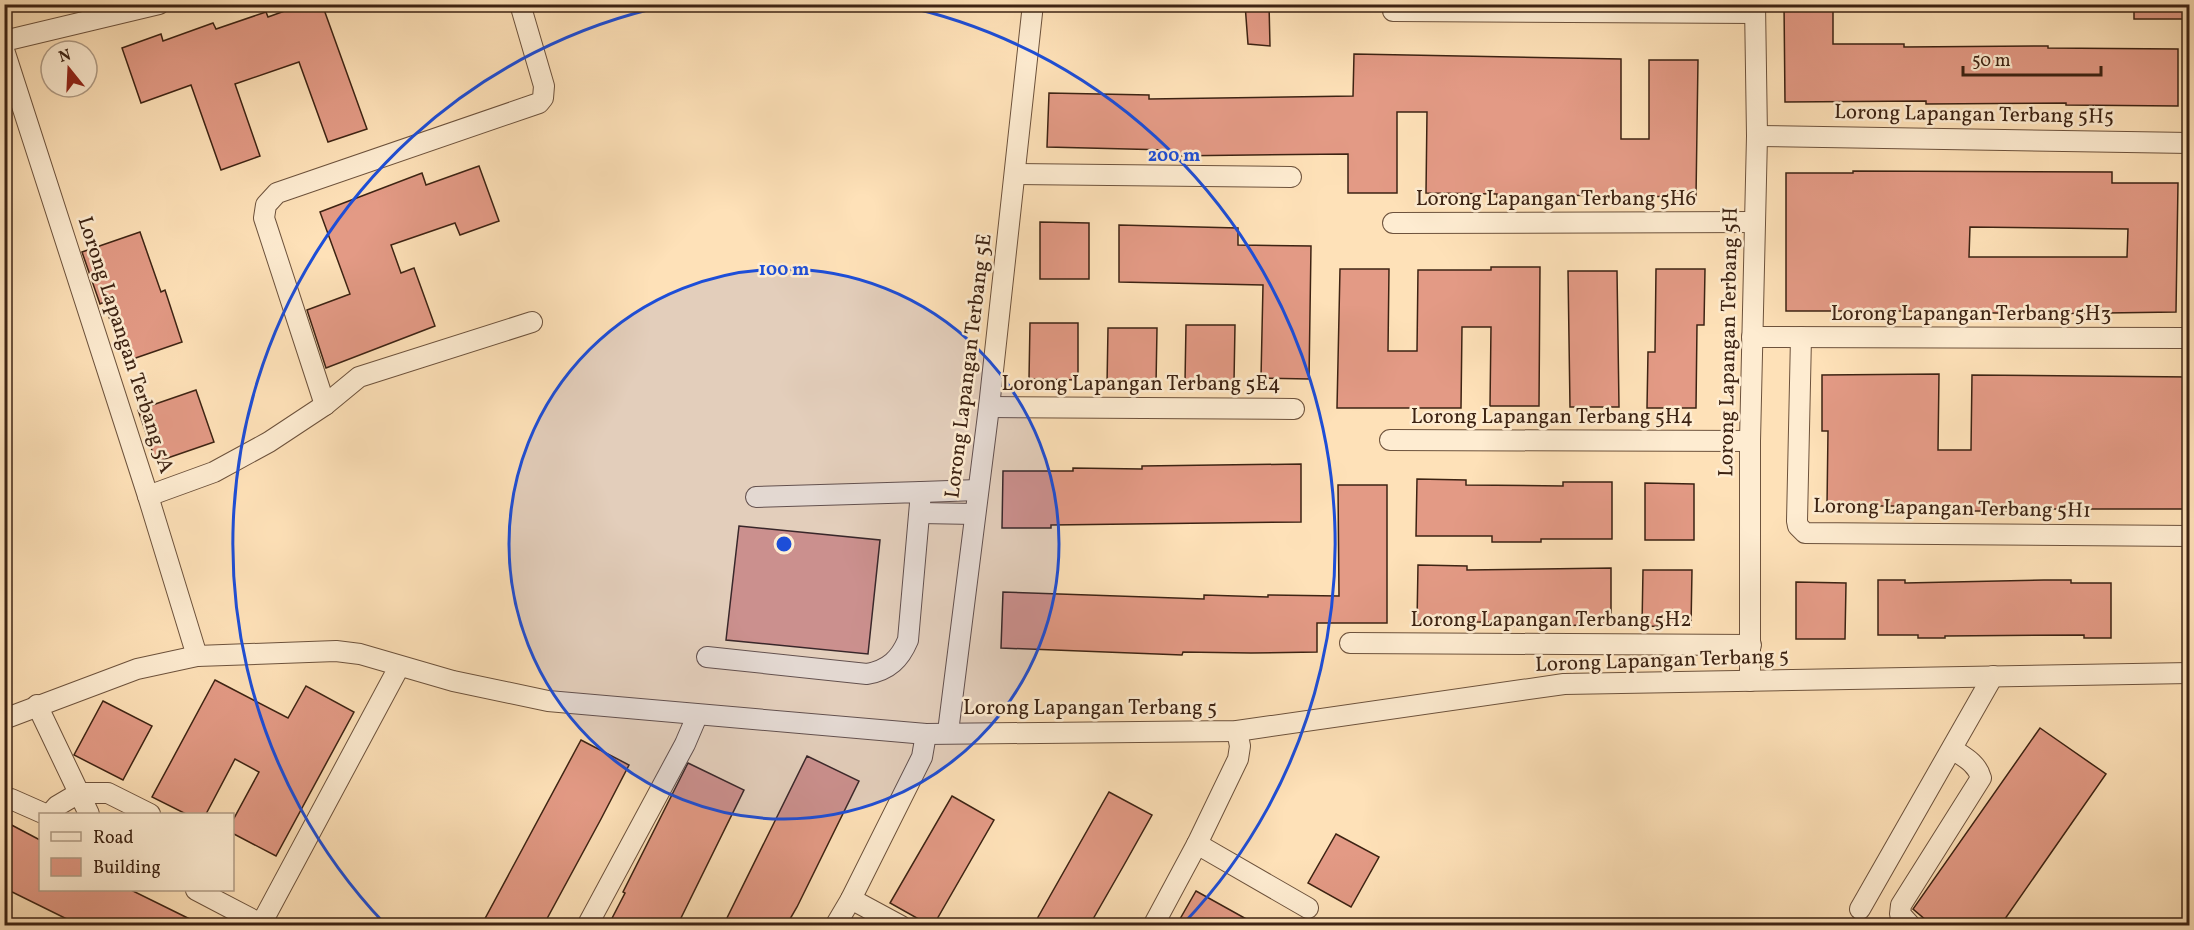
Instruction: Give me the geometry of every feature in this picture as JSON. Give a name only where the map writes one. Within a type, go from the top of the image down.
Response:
[{"type":"street","points":[[4,41],[159,4]]},
{"type":"street","points":[[325,405],[264,218],[266,205],[277,193],[539,103],[543,98],[544,86],[520,4]]},
{"type":"street","name":"Lorong Lapangan Terbang 5E","points":[[948,732],[989,407],[1033,4]]},
{"type":"street","points":[[1394,11],[1754,9]]},
{"type":"street","name":"Lorong Lapangan Terbang 5H","points":[[1750,681],[1750,441],[1757,136],[1754,9]]},
{"type":"street","name":"Lorong Lapangan Terbang 5A","points":[[4,50],[148,496],[197,656]]},
{"type":"street","name":"Lorong Lapangan Terbang 5H5","points":[[1757,136],[2190,143]]},
{"type":"street","points":[[1016,174],[1291,177]]},
{"type":"street","name":"Lorong Lapangan Terbang 5H6","points":[[1393,223],[1755,222]]},
{"type":"street","points":[[148,496],[214,472],[270,442],[325,405],[359,377],[532,322]]},
{"type":"street","name":"Lorong Lapangan Terbang 5H3","points":[[1752,337],[2190,338]]},
{"type":"street","name":"Lorong Lapangan Terbang 5H1","points":[[1801,337],[1797,520],[1798,526],[1805,533],[2190,536]]},
{"type":"street","name":"Lorong Lapangan Terbang 5E4","points":[[989,407],[1294,409]]},
{"type":"street","name":"Lorong Lapangan Terbang 5H4","points":[[1390,440],[1750,441]]},
{"type":"street","points":[[756,497],[978,490]]},
{"type":"street","points":[[707,657],[867,674],[888,668],[903,653],[908,640],[921,492]]},
{"type":"street","points":[[920,513],[975,514]]},
{"type":"street","name":"Lorong Lapangan Terbang 5H2","points":[[1350,643],[1751,645]]},
{"type":"street","name":"Lorong Lapangan Terbang 5","points":[[4,719],[137,669],[197,656],[336,651],[360,654],[453,681],[548,701],[697,716],[926,734],[948,732],[1237,732],[1564,684],[2190,673]]},
{"type":"street","points":[[198,891],[261,925],[399,667]]},
{"type":"street","points":[[1860,909],[1993,676]]},
{"type":"street","points":[[37,705],[89,813]]},
{"type":"street","points":[[587,926],[685,744],[697,716]]},
{"type":"street","points":[[1154,926],[1238,759],[1240,746],[1237,732]]},
{"type":"street","points":[[835,926],[851,899],[922,757],[926,734]]},
{"type":"street","points":[[1911,926],[1900,914],[1901,905],[1981,778],[1972,763],[1952,749]]},
{"type":"street","points":[[51,813],[57,806],[79,793],[108,793],[148,813]]},
{"type":"street","points":[[11,799],[43,813]]},
{"type":"street","points":[[1197,844],[1308,908]]},
{"type":"street","points":[[851,899],[901,926]]},
{"type":"building","points":[[304,4],[322,4],[367,129],[328,142],[299,62],[235,84],[260,156],[221,170],[191,85],[141,103],[122,48],[161,34],[163,41],[213,23],[216,29],[266,12],[268,17]]},
{"type":"building","points":[[1245,4],[1269,4],[1270,46],[1248,44]]},
{"type":"building","points":[[1784,4],[1833,4],[1833,44],[1904,44],[1904,47],[2048,46],[2048,48],[2178,49],[2178,106],[2066,105],[2066,103],[1926,104],[1926,101],[1785,102]]},
{"type":"building","points":[[2134,4],[2183,4],[2183,19],[2134,19]]},
{"type":"building","points":[[1354,54],[1621,59],[1621,139],[1649,139],[1649,60],[1698,60],[1696,197],[1546,195],[1546,198],[1497,197],[1497,194],[1426,193],[1427,112],[1397,112],[1397,193],[1348,193],[1348,154],[1168,156],[1168,150],[1047,147],[1049,93],[1149,95],[1149,99],[1353,96]]},
{"type":"building","points":[[479,166],[499,221],[460,235],[455,223],[391,245],[401,273],[414,268],[435,326],[326,368],[307,310],[350,294],[320,212],[422,173],[426,185]]},
{"type":"building","points":[[1853,171],[2112,172],[2112,183],[2178,183],[2176,312],[2035,314],[1786,311],[1786,173],[1853,173]],"holes":[[[1970,227],[2128,229],[2127,257],[1969,257]]]},
{"type":"building","points":[[1040,222],[1089,223],[1089,279],[1040,279]]},
{"type":"building","points":[[1119,225],[1238,228],[1238,245],[1311,246],[1309,379],[1261,378],[1263,285],[1119,282]]},
{"type":"building","points":[[140,232],[161,292],[165,290],[182,342],[124,362],[104,302],[100,304],[82,252]]},
{"type":"building","points":[[1491,267],[1540,267],[1539,406],[1490,406],[1491,327],[1462,327],[1461,408],[1337,408],[1340,269],[1389,269],[1388,351],[1417,351],[1418,270],[1491,270]]},
{"type":"building","points":[[1656,269],[1705,269],[1704,325],[1697,325],[1696,408],[1647,408],[1648,352],[1655,352]]},
{"type":"building","points":[[1568,271],[1617,271],[1619,407],[1570,407]]},
{"type":"building","points":[[1030,323],[1078,323],[1078,380],[1029,379]]},
{"type":"building","points":[[1186,325],[1235,325],[1234,382],[1185,382]]},
{"type":"building","points":[[1108,328],[1157,328],[1156,385],[1107,385]]},
{"type":"building","points":[[1939,374],[1938,450],[1971,450],[1972,375],[2190,377],[2190,509],[1968,511],[1968,506],[1827,506],[1828,431],[1822,431],[1822,375]]},
{"type":"building","points":[[196,390],[214,442],[156,462],[138,410]]},
{"type":"building","points":[[1301,464],[1301,522],[1051,525],[1051,528],[1002,528],[1003,471]]},
{"type":"building","points":[[1417,479],[1466,480],[1466,485],[1563,486],[1563,482],[1612,482],[1612,539],[1492,542],[1492,536],[1416,536]]},
{"type":"building","points":[[1645,483],[1694,484],[1694,540],[1645,540]]},
{"type":"building","points":[[1338,485],[1387,485],[1387,623],[1317,623],[1317,652],[1183,652],[1182,655],[1001,648],[1003,592],[1204,599],[1204,595],[1339,596]]},
{"type":"building","points":[[739,526],[880,540],[868,654],[726,640]]},
{"type":"building","points":[[1418,565],[1467,566],[1467,570],[1611,568],[1611,625],[1490,626],[1490,622],[1417,622]]},
{"type":"building","points":[[1643,570],[1692,570],[1691,627],[1642,626]]},
{"type":"building","points":[[1878,580],[1905,580],[1905,583],[2071,580],[2071,583],[2111,583],[2111,638],[2084,638],[2084,635],[1918,638],[1918,635],[1878,635]]},
{"type":"building","points":[[1796,582],[1846,583],[1845,639],[1796,639]]},
{"type":"building","points":[[215,680],[288,718],[306,686],[354,712],[276,856],[234,834],[234,818],[259,772],[235,759],[207,813],[184,813],[152,797]]},
{"type":"building","points":[[103,701],[152,726],[123,780],[74,755]]},
{"type":"building","points":[[2040,728],[2106,774],[2000,926],[1933,926],[1913,909]]},
{"type":"building","points":[[581,740],[629,765],[601,819],[543,926],[481,926]]},
{"type":"building","points":[[807,756],[859,781],[797,907],[786,926],[723,926]]},
{"type":"building","points":[[688,763],[744,790],[677,926],[608,926],[625,893],[623,892]]},
{"type":"building","points":[[1109,792],[1152,815],[1124,865],[1089,926],[1033,926]]},
{"type":"building","points":[[952,796],[994,820],[931,926],[890,903]]},
{"type":"building","points":[[4,821],[39,839],[39,891],[133,891],[204,926],[81,926],[4,888]]},
{"type":"building","points":[[1336,834],[1379,857],[1351,907],[1308,883]]},
{"type":"building","points":[[1196,891],[1259,926],[1176,926]]}]
